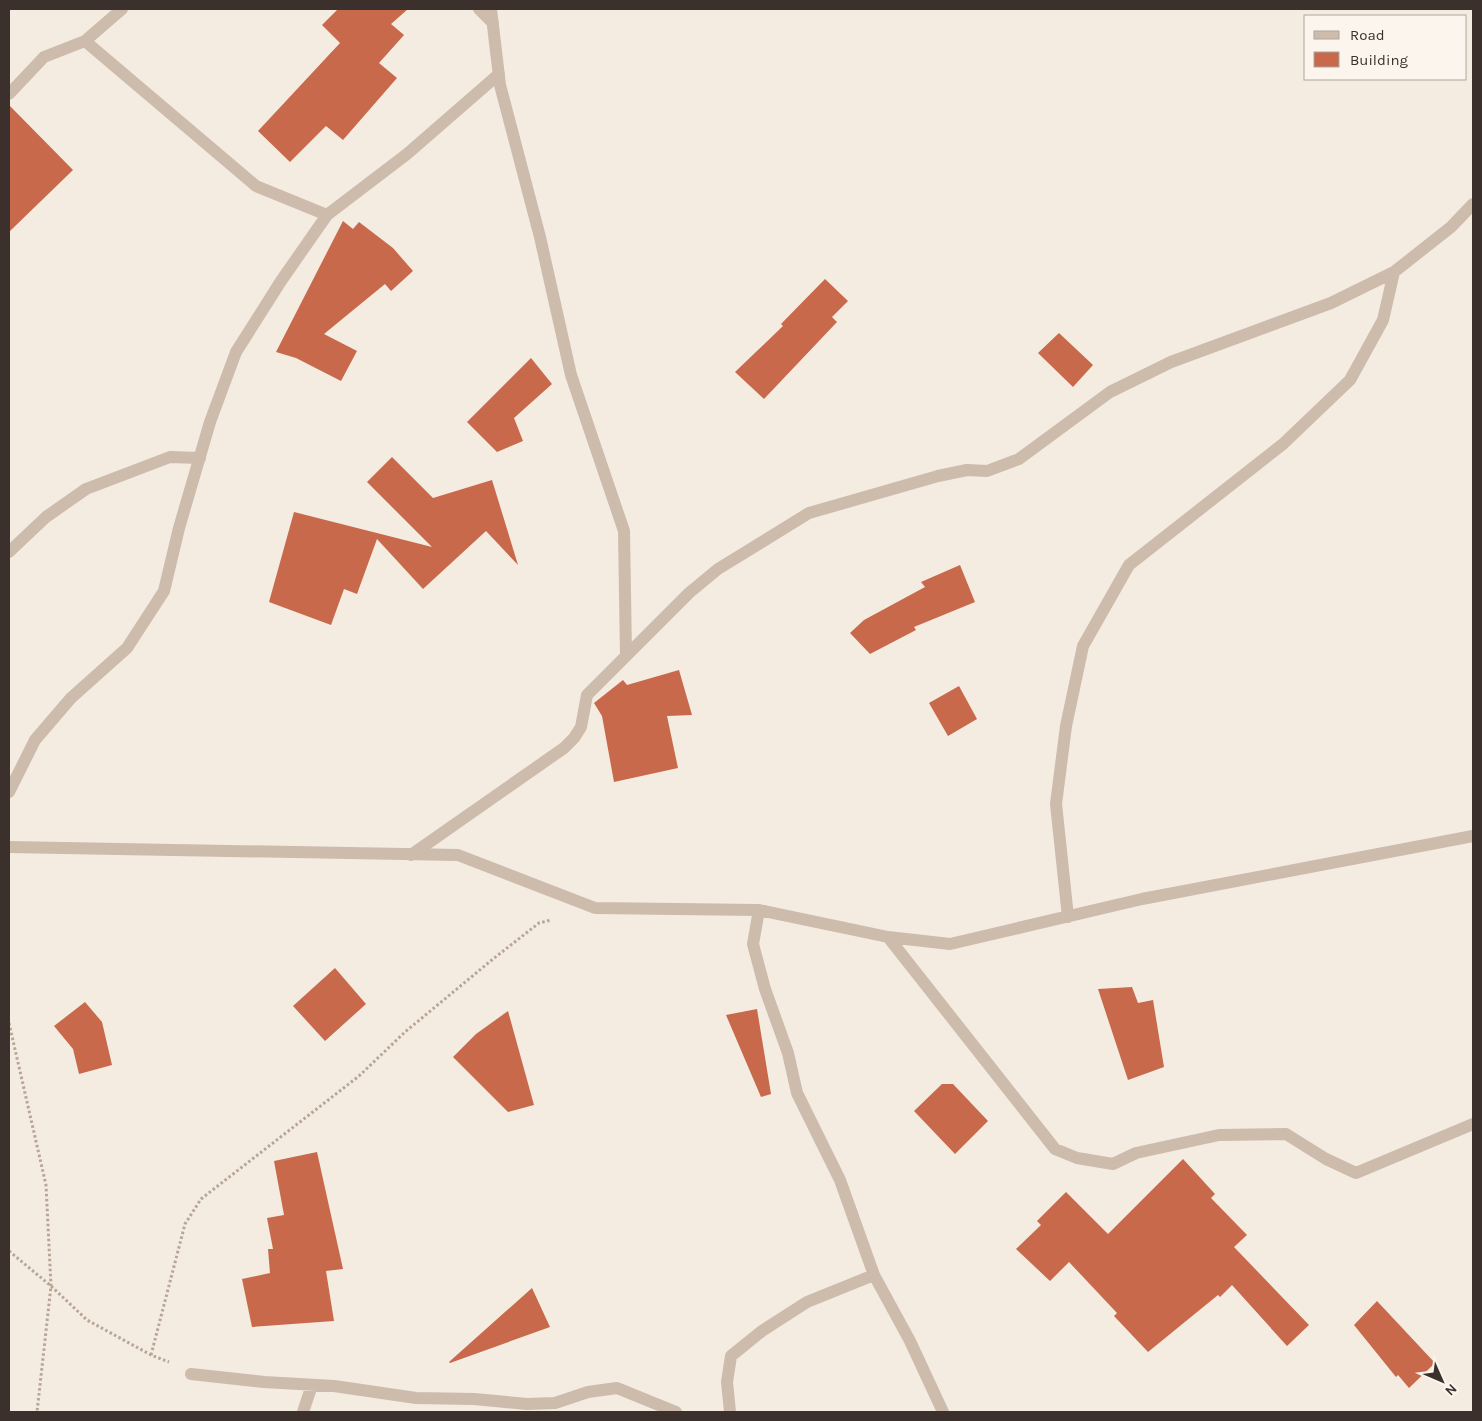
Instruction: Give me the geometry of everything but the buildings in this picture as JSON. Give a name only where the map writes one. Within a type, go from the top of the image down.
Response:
[{"type":"street","points":[[9,94],[44,57],[85,40],[122,9]]},
{"type":"street","points":[[479,9],[493,23]]},
{"type":"street","points":[[491,9],[500,74],[572,375],[624,532],[626,656]]},
{"type":"street","points":[[85,40],[256,186],[327,215]]},
{"type":"street","points":[[9,792],[36,740],[71,698],[127,648],[164,591],[200,458],[236,352],[281,281],[327,215],[407,154],[500,74]]},
{"type":"street","points":[[412,855],[564,748],[581,727],[587,695],[689,593],[718,570],[809,513],[938,476],[967,470],[988,471],[1019,459],[1110,392],[1172,362],[1331,303],[1394,272],[1451,227],[1473,204]]},
{"type":"street","points":[[1068,917],[1056,804],[1066,726],[1083,646],[1129,565],[1284,444],[1350,380],[1383,320],[1394,272]]},
{"type":"street","points":[[9,552],[46,517],[86,489],[170,457],[200,458]]},
{"type":"street","points":[[9,847],[458,856],[595,908],[758,910],[888,937],[950,944],[1142,899],[1473,836]]},
{"type":"street","points":[[758,910],[753,944],[765,989],[788,1053],[797,1093],[840,1180],[874,1275],[943,1412]]},
{"type":"street","points":[[888,937],[1055,1149],[1077,1158],[1113,1164],[1136,1153],[1219,1135],[1286,1134],[1326,1159],[1356,1173],[1473,1124]]},
{"type":"street","points":[[730,1412],[727,1382],[732,1356],[762,1331],[807,1302],[874,1275]]},
{"type":"street","points":[[191,1374],[204,1377],[312,1385],[416,1398],[474,1399],[527,1404],[555,1403],[597,1390],[617,1388],[676,1412]]},
{"type":"street","points":[[303,1412],[312,1385]]},
{"type":"path","points":[[151,1355],[185,1224],[201,1198],[359,1076],[405,1032],[539,923],[595,908]]},
{"type":"path","points":[[9,1023],[46,1185],[51,1286],[37,1412]]},
{"type":"path","points":[[9,1251],[51,1286],[87,1320],[151,1355],[174,1363],[191,1374]]}]
